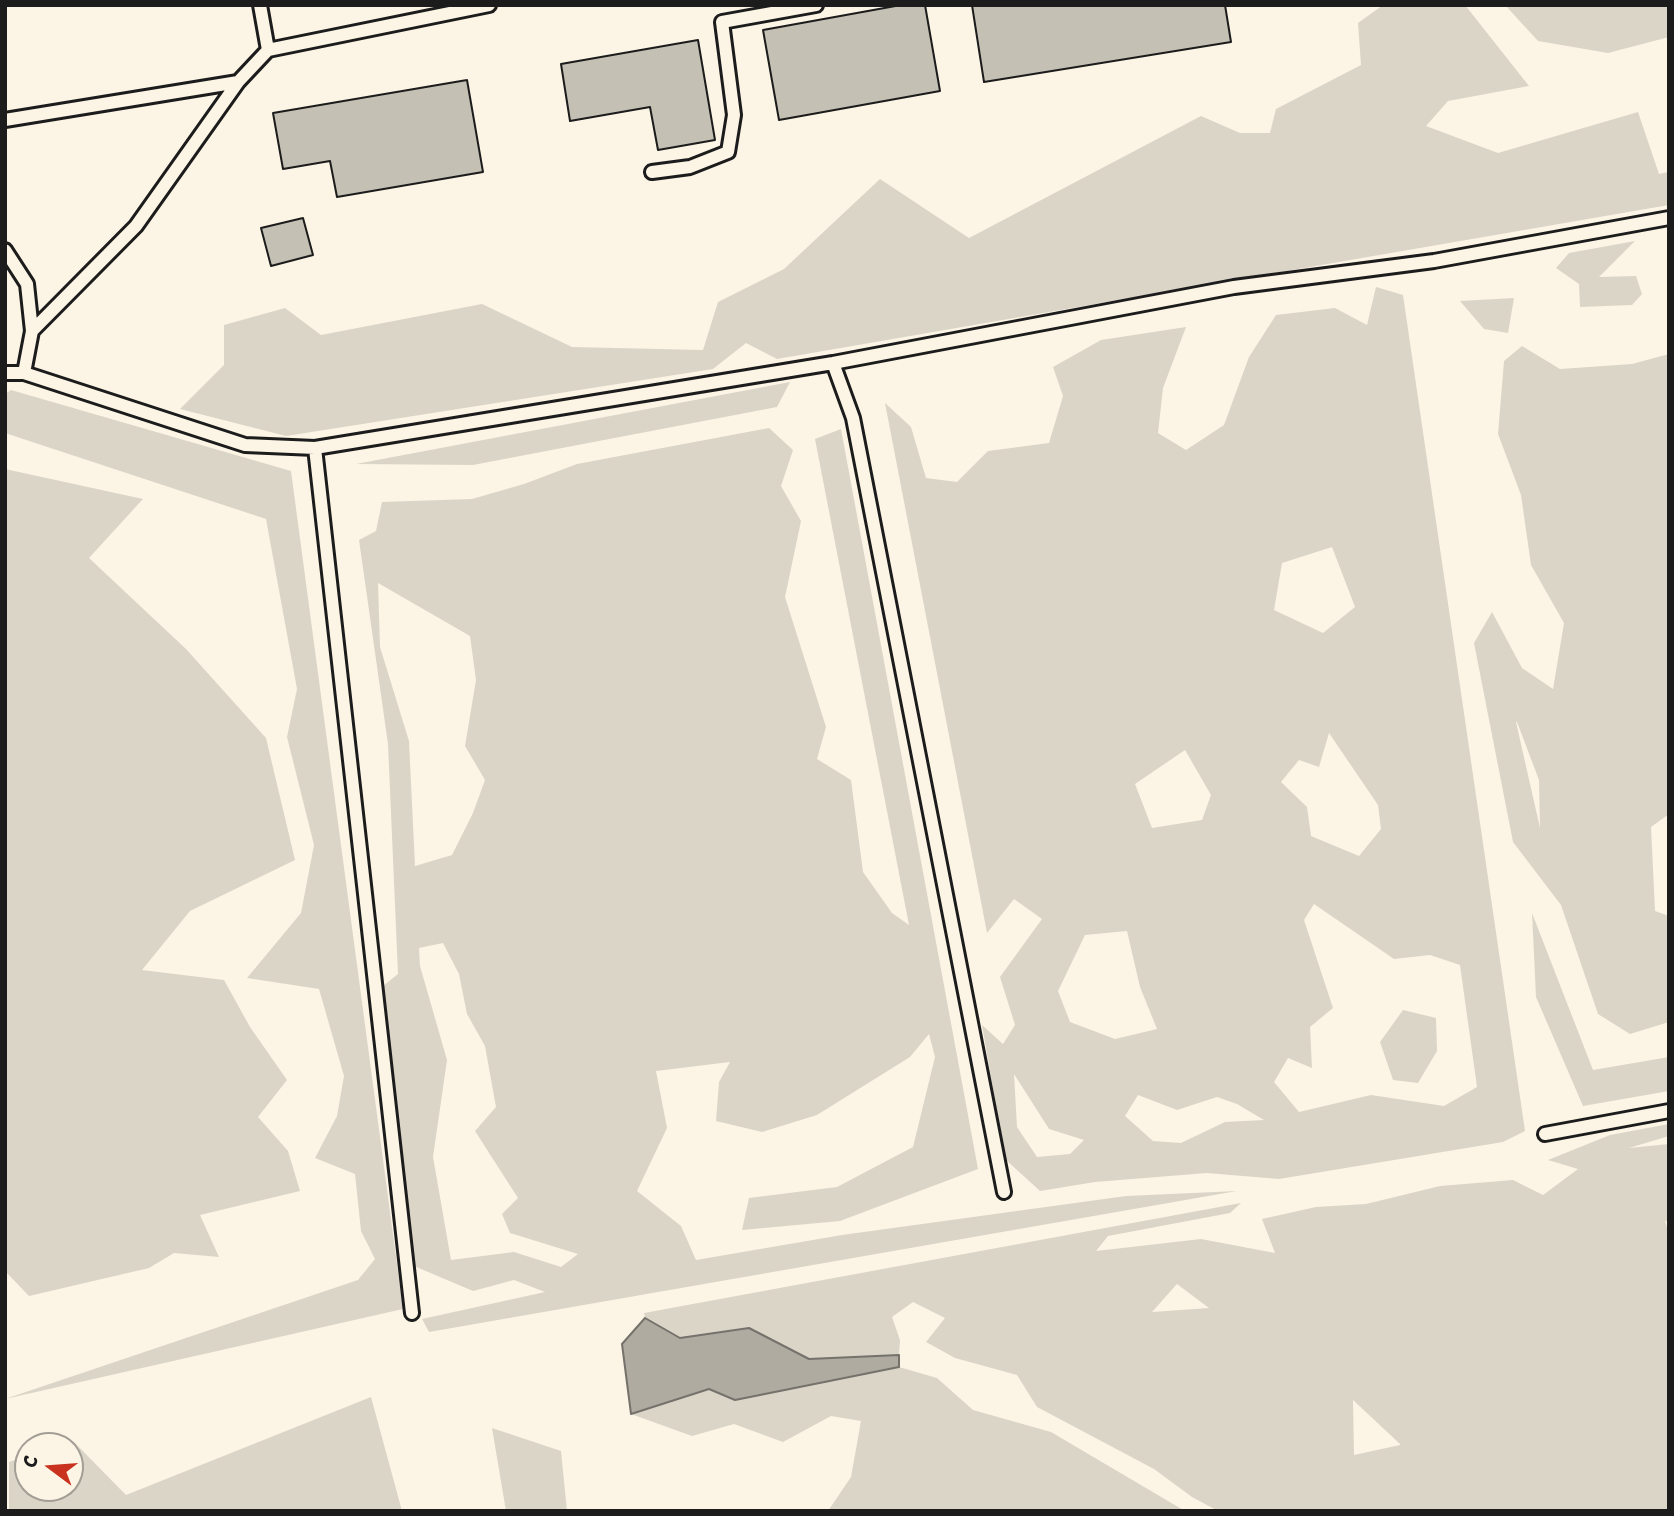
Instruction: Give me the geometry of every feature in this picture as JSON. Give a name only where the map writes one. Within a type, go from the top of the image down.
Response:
[{"type":"lane","points":[[260,5],[268,50]]},
{"type":"lane","points":[[652,172],[690,167],[728,152],[734,115],[722,22],[816,5]]},
{"type":"lane","points":[[32,331],[136,226],[238,82],[268,50],[485,6]]},
{"type":"lane","points":[[5,120],[238,82]]},
{"type":"lane","points":[[5,373],[24,373],[245,445],[315,448],[832,363],[1234,287],[1434,261],[1669,218]]},
{"type":"lane","points":[[5,250],[27,284],[32,331],[24,373]]},
{"type":"lane","points":[[832,363],[853,418],[1004,1192]]},
{"type":"lane","points":[[315,448],[412,1313]]},
{"type":"lane","points":[[1545,1134],[1669,1111]]},
{"type":"shaded area","points":[[1383,5],[1465,5],[1529,86],[1448,101],[1426,126],[1498,153],[1638,112],[1659,174],[1669,172],[1669,205],[777,359],[746,343],[713,369],[286,436],[180,409],[224,365],[224,325],[285,308],[321,335],[482,304],[572,347],[703,350],[718,302],[784,269],[880,179],[969,238],[1201,116],[1240,133],[1270,133],[1276,109],[1361,65],[1358,23]]},
{"type":"shaded area","points":[[1505,5],[1669,5],[1669,37],[1608,53],[1538,41]]},
{"type":"shaded area","points":[[1635,241],[1599,277],[1636,276],[1642,294],[1632,305],[1580,307],[1579,284],[1556,268],[1569,253]]},
{"type":"shaded area","points":[[1376,287],[1403,295],[1525,1131],[1503,1142],[1279,1179],[1207,1173],[1095,1182],[1040,1191],[1005,1159],[982,1025],[1003,1044],[1015,1025],[1000,977],[1042,919],[1014,899],[987,933],[885,403],[911,427],[926,478],[957,482],[988,451],[1049,443],[1063,396],[1053,367],[1101,340],[1186,327],[1163,388],[1158,433],[1186,450],[1224,425],[1249,357],[1276,315],[1335,308],[1367,325]],"holes":[[[1332,547],[1355,607],[1323,633],[1274,610],[1282,563]],[[1329,733],[1378,805],[1381,829],[1359,856],[1311,836],[1307,807],[1281,782],[1299,760],[1319,767]],[[1185,750],[1211,795],[1202,820],[1152,828],[1135,784]],[[1314,904],[1394,959],[1430,955],[1460,965],[1477,1087],[1444,1106],[1371,1095],[1299,1112],[1274,1082],[1288,1058],[1312,1068],[1310,1027],[1333,1008],[1304,920]],[[1127,931],[1140,987],[1157,1029],[1115,1039],[1070,1022],[1058,991],[1085,935]],[[1014,1074],[1049,1129],[1084,1140],[1070,1154],[1037,1157],[1017,1127]],[[1138,1095],[1177,1110],[1217,1097],[1237,1104],[1264,1120],[1225,1122],[1181,1143],[1153,1141],[1125,1116]]]},
{"type":"shaded area","points":[[1514,298],[1508,333],[1484,329],[1460,301]]},
{"type":"shaded area","points":[[1522,346],[1560,369],[1632,364],[1669,354],[1669,814],[1651,827],[1655,911],[1669,916],[1669,1022],[1630,1034],[1598,1014],[1561,905],[1513,842],[1474,643],[1492,612],[1522,668],[1553,689],[1564,623],[1531,565],[1521,495],[1498,434],[1504,361]],"holes":[[[1516,722],[1517,722],[1539,780],[1540,828]]]},
{"type":"shaded area","points":[[790,382],[777,407],[473,465],[356,464]]},
{"type":"shaded area","points":[[11,390],[291,471],[403,1309],[5,1399],[358,1280],[375,1259],[361,1231],[355,1174],[315,1158],[337,1116],[344,1076],[319,989],[247,978],[301,913],[314,845],[287,737],[297,689],[266,519],[5,433],[5,394]]},
{"type":"shaded area","points":[[769,428],[793,450],[781,486],[801,521],[785,597],[826,727],[817,759],[851,780],[863,872],[892,913],[909,925],[815,439],[841,429],[978,1169],[840,1221],[742,1230],[749,1198],[837,1187],[913,1147],[935,1057],[929,1034],[910,1057],[817,1115],[762,1132],[716,1121],[719,1082],[730,1062],[656,1071],[667,1128],[637,1191],[681,1226],[696,1260],[842,1235],[1126,1196],[1237,1191],[429,1332],[422,1319],[545,1292],[514,1280],[473,1291],[414,1266],[392,1101],[383,986],[398,974],[388,744],[359,540],[376,531],[382,502],[472,499],[524,484],[577,464]],"holes":[[[378,583],[470,636],[476,680],[465,746],[485,780],[473,813],[452,855],[415,866],[409,741],[380,647]],[[443,943],[459,974],[467,1014],[485,1046],[496,1107],[475,1131],[518,1198],[502,1214],[510,1233],[578,1254],[561,1267],[514,1252],[451,1260],[433,1157],[447,1060],[420,966],[419,948]]]},
{"type":"shaded area","points":[[5,469],[143,499],[89,558],[186,649],[266,738],[295,860],[190,911],[142,970],[224,980],[250,1027],[287,1080],[258,1117],[288,1151],[300,1191],[200,1215],[219,1257],[174,1253],[149,1268],[29,1296],[5,1271]]},
{"type":"shaded area","points":[[1532,913],[1593,1070],[1669,1057],[1669,1091],[1583,1106],[1536,997]]},
{"type":"shaded area","points":[[1403,1010],[1436,1018],[1437,1051],[1418,1083],[1393,1080],[1380,1042]]},
{"type":"shaded area","points":[[1669,1124],[1669,1136],[1629,1148],[1669,1144],[1669,1221],[1665,1221],[1669,1233],[1669,1511],[1218,1511],[1192,1497],[1154,1469],[1037,1407],[1017,1375],[955,1358],[926,1342],[945,1318],[913,1302],[892,1317],[900,1340],[899,1355],[809,1359],[749,1328],[680,1338],[645,1318],[644,1313],[1241,1203],[1230,1213],[1108,1236],[1096,1251],[1201,1239],[1275,1253],[1262,1219],[1316,1207],[1366,1204],[1440,1186],[1513,1180],[1543,1195],[1578,1169],[1548,1160],[1610,1135]],"holes":[[[1177,1284],[1209,1308],[1152,1312]],[[1353,1400],[1400,1444],[1400,1445],[1354,1455]]]},
{"type":"shaded area","points":[[645,1318],[680,1338],[749,1328],[809,1359],[899,1355],[899,1367],[735,1400],[709,1389],[631,1414],[622,1344]]},
{"type":"shaded area","points":[[899,1367],[937,1378],[973,1410],[1051,1432],[1185,1511],[828,1511],[851,1477],[861,1421],[831,1416],[783,1442],[734,1424],[692,1436],[631,1414],[710,1389],[735,1400]]},
{"type":"shaded area","points":[[371,1397],[402,1511],[9,1511],[9,1462],[14,1460],[14,1502],[84,1502],[84,1452],[126,1495]]},
{"type":"shaded area","points":[[492,1428],[561,1451],[567,1511],[506,1511]]},
{"type":"building","points":[[901,5],[925,5],[940,91],[779,120],[763,30]]},
{"type":"building","points":[[972,5],[1225,5],[1231,42],[984,82]]},
{"type":"building","points":[[698,40],[715,140],[658,150],[650,107],[570,121],[561,64]]},
{"type":"building","points":[[467,80],[483,172],[337,197],[330,161],[283,169],[273,113]]},
{"type":"building","points":[[303,218],[313,255],[271,266],[261,228]]}]
